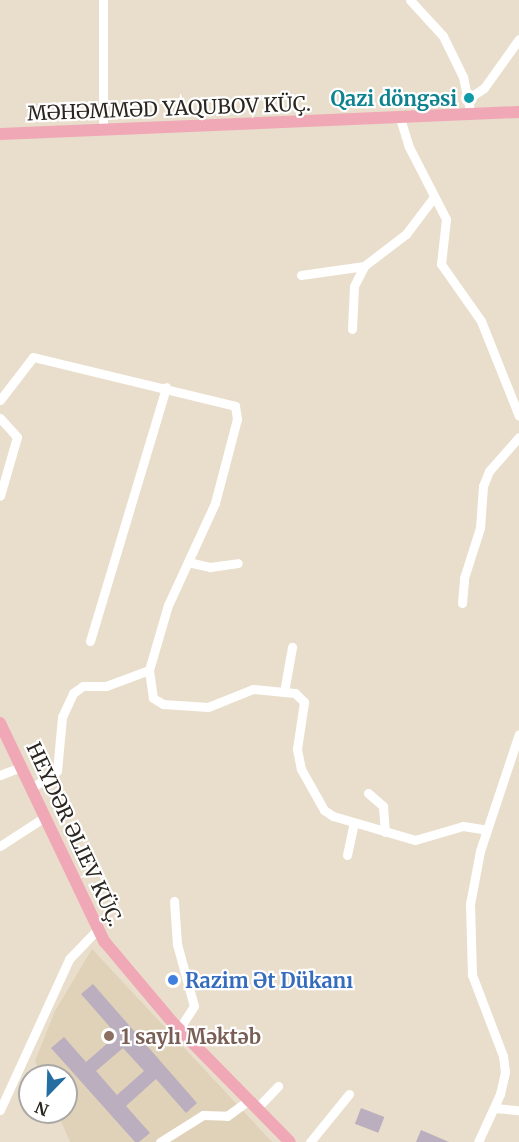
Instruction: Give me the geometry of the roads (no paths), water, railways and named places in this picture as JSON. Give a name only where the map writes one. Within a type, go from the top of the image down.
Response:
[{"type":"main road","name":"MƏHƏMMƏD YAQUBOV KÜÇ.","points":[[0,134],[519,112]]},
{"type":"main road","name":"HEYDƏR ƏLIEV KÜÇ.","points":[[0,723],[97,930],[177,1027],[290,1142]]},
{"type":"street","points":[[103,0],[103,129]]},
{"type":"street","points":[[410,0],[443,36],[469,98],[471,114]]},
{"type":"street","points":[[469,98],[484,88],[519,39]]},
{"type":"street","points":[[400,118],[409,147],[446,219],[441,264],[481,321],[519,416]]},
{"type":"street","points":[[352,329],[354,285],[364,266],[406,234],[434,197]]},
{"type":"street","points":[[300,275],[364,266]]},
{"type":"street","points":[[0,400],[33,357],[225,401],[238,412],[215,503],[168,605],[149,670],[149,690],[153,698],[163,704],[208,706],[253,689],[302,696],[304,702],[297,749],[301,769],[324,810],[354,823],[415,840],[463,826],[487,830]]},
{"type":"street","points":[[90,641],[166,387]]},
{"type":"street","points":[[0,418],[17,437],[0,496]]},
{"type":"street","points":[[462,603],[464,578],[480,528],[483,486],[489,471],[519,437]]},
{"type":"street","points":[[188,561],[210,567],[238,563]]},
{"type":"street","points":[[284,692],[292,647]]},
{"type":"street","points":[[30,789],[57,771],[62,717],[73,693],[83,686],[106,686],[149,670]]},
{"type":"street","points":[[478,1142],[503,1084],[503,1056],[470,963],[470,904],[487,830],[519,734]]},
{"type":"street","points":[[0,775],[21,767]]},
{"type":"street","points":[[368,793],[383,806],[385,832]]},
{"type":"street","points":[[0,846],[43,818]]},
{"type":"street","points":[[347,855],[354,823]]},
{"type":"street","points":[[174,901],[177,944],[194,1006],[177,1027]]},
{"type":"street","points":[[0,1110],[69,959],[97,930]]},
{"type":"street","points":[[160,1142],[203,1115],[227,1116],[252,1105],[278,1086]]},
{"type":"street","points":[[310,1142],[349,1094]]},
{"type":"street","points":[[494,1108],[519,1110]]},
{"type":"place","name":"Qazi döngəsi","points":[[469,98]]},
{"type":"place","name":"Razim Ət Dükanı","points":[[173,980]]},
{"type":"place","name":"1 saylı Məktəb","points":[[109,1036]]}]
